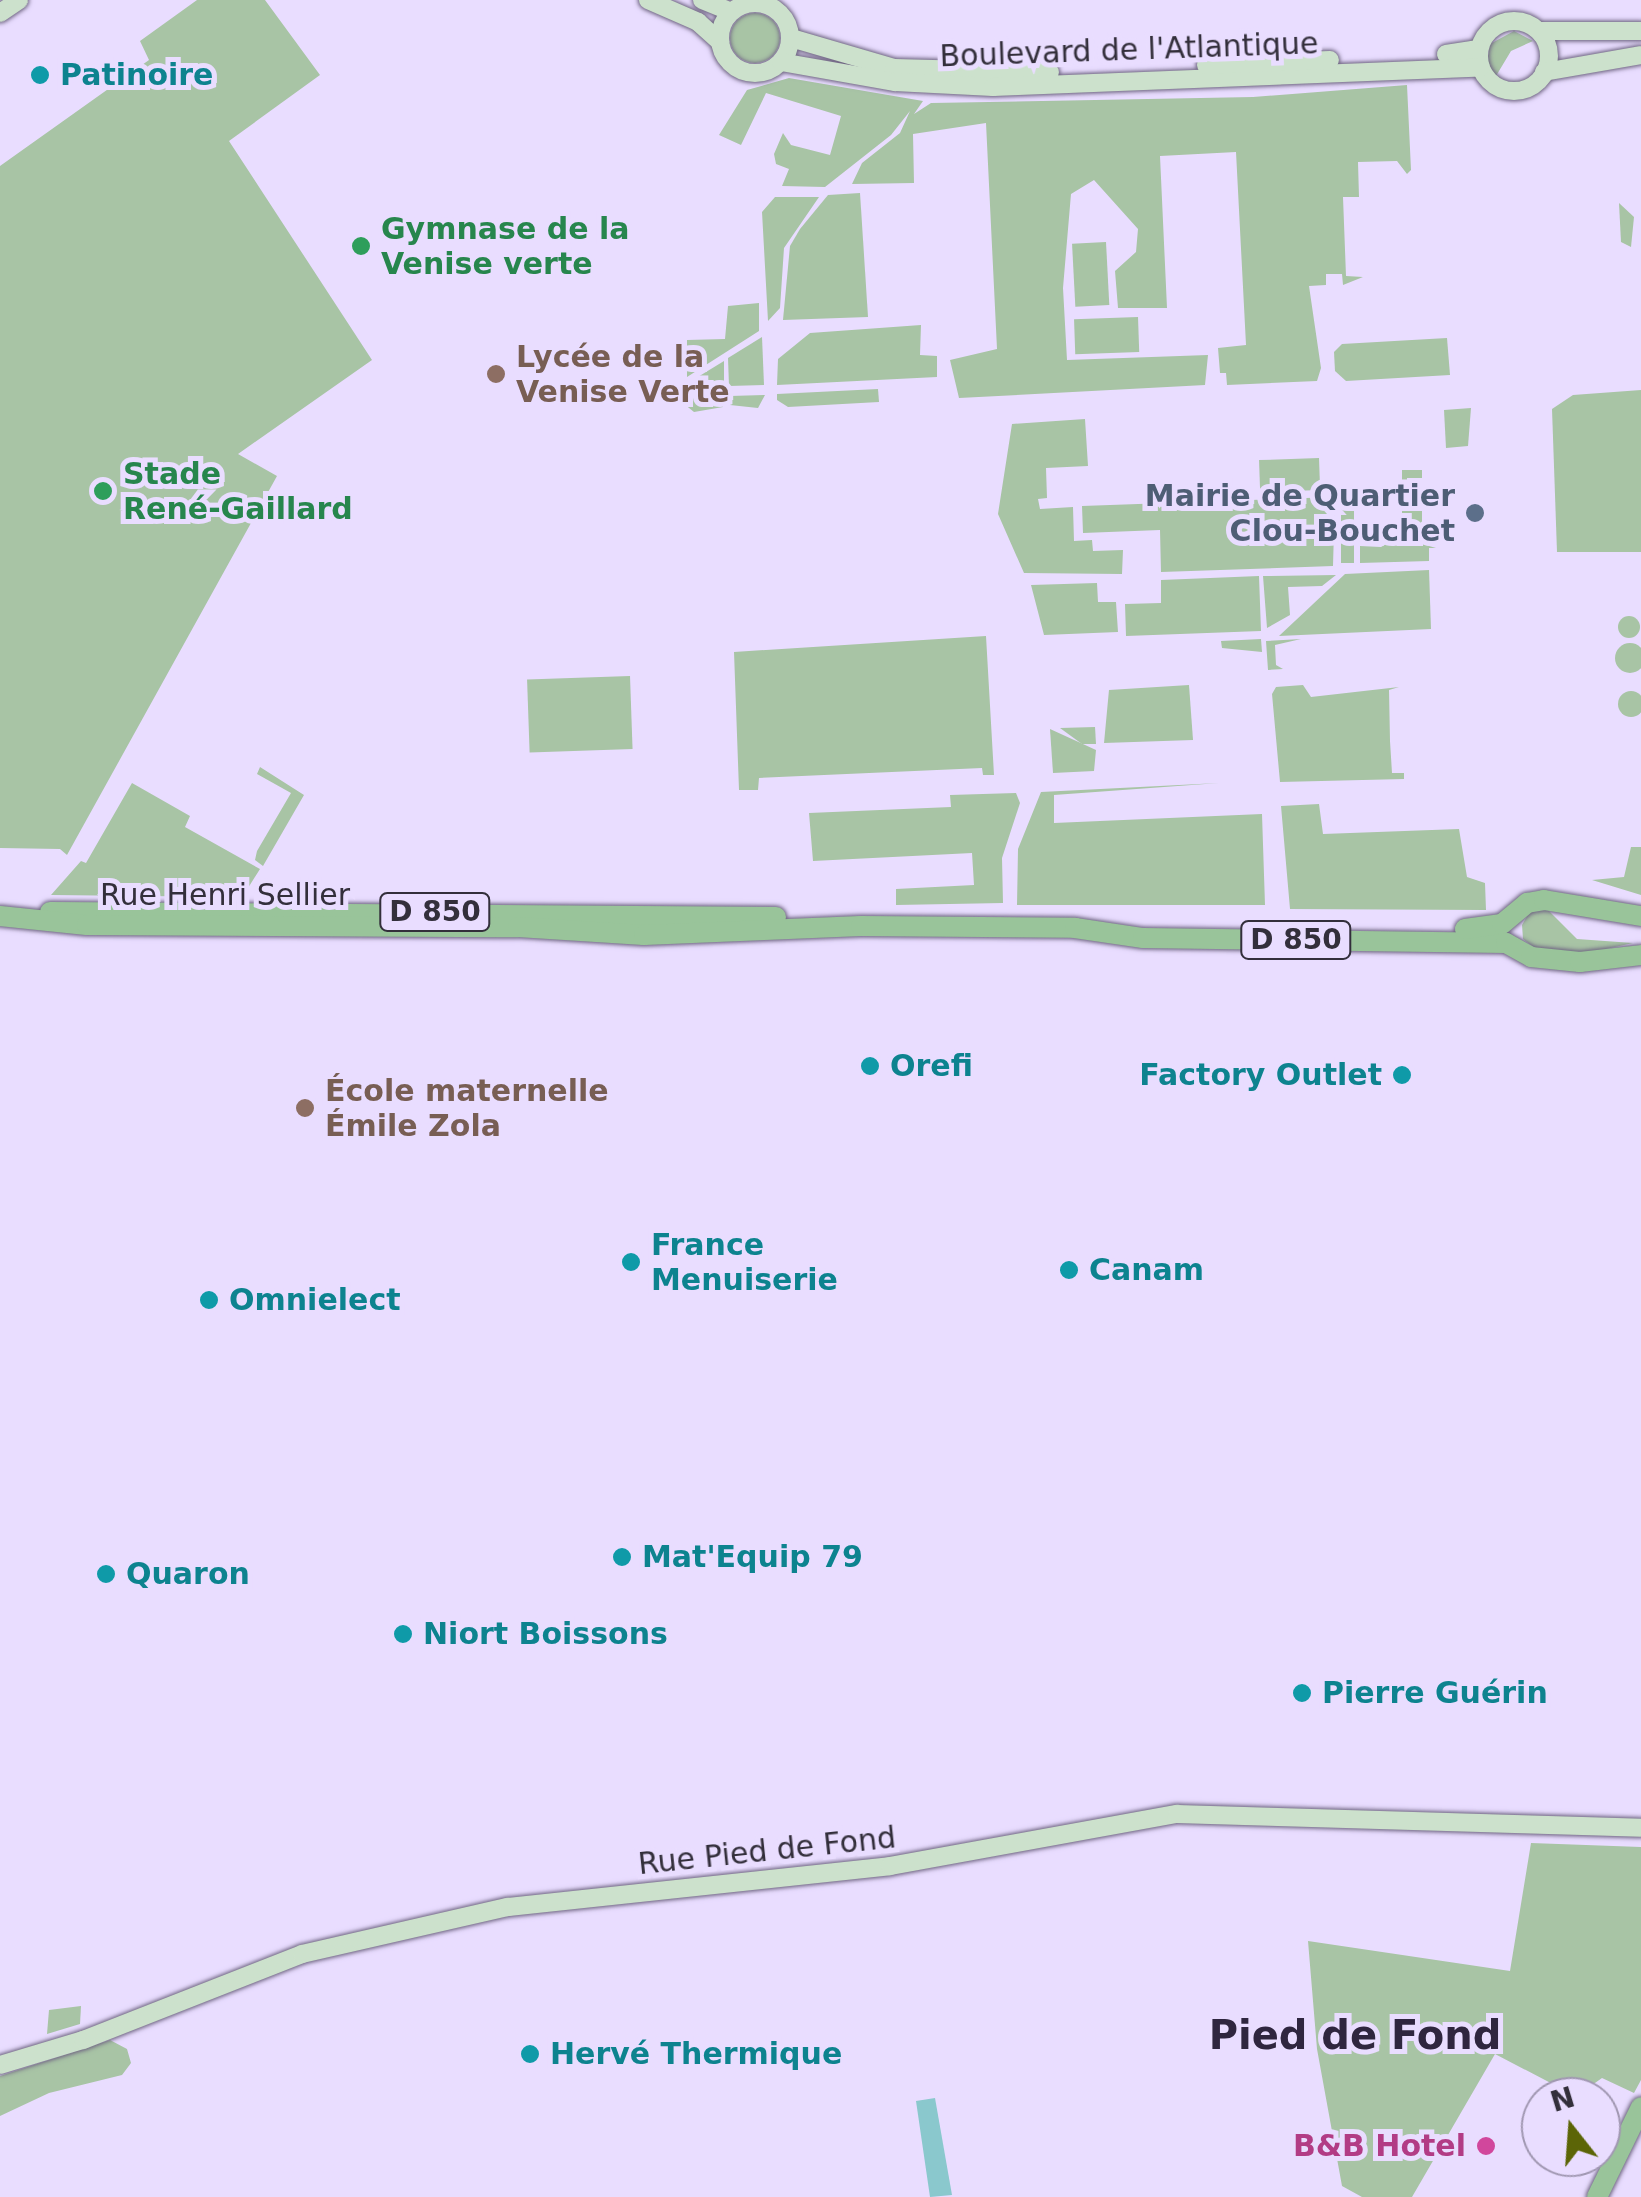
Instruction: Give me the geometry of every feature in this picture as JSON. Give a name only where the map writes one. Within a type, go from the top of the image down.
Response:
[{"type":"main road","points":[[0,14],[19,0]]},
{"type":"main road","points":[[648,0],[698,22],[720,42],[728,60],[743,71],[762,72],[781,62],[791,38],[784,16],[770,5],[750,2],[731,12],[720,42]]},
{"type":"main road","points":[[702,0],[731,12]]},
{"type":"main road","points":[[1641,31],[1539,32],[1508,21],[1492,28],[1480,58],[1490,82],[1512,90],[1533,84],[1544,72],[1561,64],[1641,55]]},
{"type":"main road","points":[[1539,32],[1548,53],[1544,72]]},
{"type":"main road","name":"Boulevard de l'Atlantique","points":[[791,38],[839,57],[946,73],[1480,58]]},
{"type":"main road","name":"Boulevard de l'Atlantique","points":[[781,62],[895,82],[993,87],[1480,58]]},
{"type":"main road","name":"Rue Henri Sellier","points":[[4,916],[87,925],[510,926],[644,935],[861,926],[1476,929],[1513,919],[1526,903],[1544,900],[1635,916],[1640,935],[1637,955],[1548,960],[1517,945],[1144,938],[1075,928]]},
{"type":"main road","points":[[1513,919],[1517,945]]},
{"type":"main road","name":"Rue Pied de Fond","points":[[0,2065],[83,2040],[302,1954],[508,1907],[890,1866],[1177,1814],[1641,1825]]},
{"type":"main road","points":[[1628,2138],[1641,2107]]},
{"type":"main road","points":[[1597,2197],[1641,2116]]},
{"type":"shaded area","points":[[197,0],[265,0],[320,75],[229,141],[372,360],[238,454],[277,476],[67,855],[60,849],[0,848],[0,166],[149,60],[140,41]]},
{"type":"shaded area","points":[[755,13],[772,21],[780,38],[772,55],[755,63],[738,55],[730,38],[738,21]]},
{"type":"shaded area","points":[[1514,31],[1533,41],[1511,51],[1496,76],[1487,63],[1490,44]]},
{"type":"shaded area","points":[[789,78],[923,101],[914,114],[931,103],[1253,97],[1407,85],[1411,170],[1407,174],[1397,161],[1358,162],[1359,197],[1343,197],[1346,276],[1363,277],[1343,285],[1342,274],[1326,274],[1326,285],[1309,286],[1321,368],[1317,381],[1227,385],[1226,373],[1220,373],[1218,348],[1246,345],[1236,152],[1160,156],[1167,308],[1118,308],[1115,271],[1136,252],[1138,229],[1094,180],[1071,194],[1063,288],[1067,360],[1208,355],[1205,385],[959,398],[950,360],[997,349],[986,123],[913,134],[914,183],[852,184],[862,163],[900,133],[910,111],[891,135],[825,187],[782,186],[789,169],[776,164],[774,154],[783,133],[791,145],[830,155],[841,116],[766,93],[741,145],[719,135],[747,90]]},
{"type":"shaded area","points":[[860,193],[868,317],[783,320],[790,246],[800,229],[828,195]]},
{"type":"shaded area","points":[[775,197],[819,197],[784,248],[780,308],[768,321],[762,212]]},
{"type":"shaded area","points":[[1619,203],[1634,217],[1631,247],[1621,242]]},
{"type":"shaded area","points":[[1106,242],[1109,305],[1075,307],[1072,244]]},
{"type":"shaded area","points":[[759,303],[759,331],[687,377],[687,340],[725,339],[728,306]]},
{"type":"shaded area","points":[[1138,317],[1139,352],[1075,354],[1074,319]]},
{"type":"shaded area","points":[[921,325],[920,355],[937,356],[937,377],[777,385],[778,359],[810,333]]},
{"type":"shaded area","points":[[762,337],[764,385],[729,386],[728,358]]},
{"type":"shaded area","points":[[1447,338],[1450,375],[1346,381],[1335,371],[1334,352],[1342,344]]},
{"type":"shaded area","points":[[724,361],[724,387],[688,388],[688,383]]},
{"type":"shaded area","points":[[878,389],[879,402],[788,407],[777,400],[777,394]]},
{"type":"shaded area","points":[[1641,390],[1641,552],[1557,552],[1552,409],[1573,395]]},
{"type":"shaded area","points":[[765,395],[758,408],[730,405],[730,396]]},
{"type":"shaded area","points":[[723,397],[723,407],[694,412],[678,399]]},
{"type":"shaded area","points":[[1471,408],[1468,446],[1446,448],[1444,410]]},
{"type":"shaded area","points":[[1085,419],[1088,466],[1046,468],[1047,498],[1038,499],[1040,509],[1073,507],[1074,541],[1092,540],[1093,551],[1123,550],[1122,574],[1024,573],[998,514],[1012,424]]},
{"type":"shaded area","points":[[1319,458],[1320,490],[1260,492],[1259,460]]},
{"type":"shaded area","points":[[1402,470],[1422,470],[1422,528],[1402,528]]},
{"type":"shaded area","points":[[1341,495],[1354,495],[1354,563],[1341,563]]},
{"type":"shaded area","points":[[1335,497],[1333,566],[1161,572],[1160,530],[1083,533],[1082,506]]},
{"type":"shaded area","points":[[1390,533],[1422,533],[1422,544],[1436,548],[1429,548],[1429,561],[1360,563],[1360,546],[1381,547],[1390,542]]},
{"type":"shaded area","points":[[1429,570],[1431,629],[1279,636],[1345,574]]},
{"type":"shaded area","points":[[1336,575],[1322,586],[1288,587],[1290,615],[1267,628],[1263,576]]},
{"type":"shaded area","points":[[1259,576],[1261,631],[1126,636],[1125,604],[1161,603],[1161,580]]},
{"type":"shaded area","points":[[1097,583],[1098,602],[1116,602],[1118,632],[1044,635],[1031,585]]},
{"type":"shaded area","points":[[1629,616],[1637,619],[1637,635],[1629,638],[1621,635],[1618,627],[1621,619]]},
{"type":"shaded area","points":[[986,636],[994,775],[983,775],[982,768],[759,778],[758,790],[739,790],[734,652]]},
{"type":"shaded area","points":[[1261,639],[1262,652],[1222,648],[1221,641]]},
{"type":"shaded area","points":[[1301,639],[1275,645],[1276,665],[1283,669],[1268,670],[1266,641]]},
{"type":"shaded area","points":[[1630,643],[1644,652],[1645,658],[1636,672],[1630,673],[1616,664],[1615,658],[1624,644]]},
{"type":"shaded area","points":[[630,676],[633,749],[530,753],[527,680]]},
{"type":"shaded area","points":[[1189,685],[1193,740],[1104,743],[1109,690]]},
{"type":"shaded area","points":[[1303,685],[1311,697],[1399,687],[1389,690],[1390,741],[1392,773],[1404,773],[1404,779],[1280,782],[1272,694],[1276,687]]},
{"type":"shaded area","points":[[1631,691],[1640,695],[1644,704],[1640,713],[1631,717],[1622,713],[1618,704],[1622,695]]},
{"type":"shaded area","points":[[1095,727],[1096,744],[1082,744],[1060,728]]},
{"type":"shaded area","points":[[1050,729],[1096,750],[1094,771],[1053,773]]},
{"type":"shaded area","points":[[260,767],[304,795],[263,866],[255,860],[257,851],[291,793],[257,774]]},
{"type":"shaded area","points":[[132,783],[190,816],[185,827],[260,869],[248,888],[235,897],[51,895],[81,861],[86,863]]},
{"type":"shaded area","points":[[1219,783],[1054,795],[1054,823],[1262,814],[1265,905],[1017,905],[1018,849],[1041,792]]},
{"type":"shaded area","points":[[1016,793],[1020,803],[1002,858],[1003,903],[896,905],[896,889],[974,885],[972,853],[813,861],[809,813],[951,807],[950,795]]},
{"type":"shaded area","points":[[1319,804],[1323,834],[1459,829],[1467,877],[1485,883],[1486,910],[1290,909],[1281,806]]},
{"type":"shaded area","points":[[1631,847],[1641,847],[1641,895],[1592,880],[1624,877]]},
{"type":"shaded area","points":[[1546,908],[1577,939],[1633,943],[1588,953],[1536,949],[1523,939],[1522,925],[1530,911]]},
{"type":"shaded area","points":[[1531,1843],[1641,1847],[1641,2080],[1634,2093],[1621,2087],[1621,2077],[1539,2077],[1495,2054],[1412,2197],[1362,2197],[1342,2186],[1317,2049],[1308,1941],[1510,1971]]},
{"type":"shaded area","points":[[81,2006],[80,2024],[47,2034],[49,2010]]},
{"type":"shaded area","points":[[110,2040],[127,2049],[131,2063],[122,2075],[49,2093],[0,2116],[0,2076]]},
{"type":"shaded area","points":[[935,2098],[952,2195],[930,2197],[916,2101]]},
{"type":"place","name":"Patinoire","points":[[40,75]]},
{"type":"place","name":"Gymnase de la Venise verte","points":[[361,246]]},
{"type":"place","name":"Lycée de la Venise Verte","points":[[496,374]]},
{"type":"place","name":"Stade René-Gaillard","points":[[103,491]]},
{"type":"place","name":"Mairie de Quartier Clou-Bouchet","points":[[1475,513]]},
{"type":"place","name":"Orefi","points":[[870,1066]]},
{"type":"place","name":"Factory Outlet","points":[[1402,1075]]},
{"type":"place","name":"École maternelle Émile Zola","points":[[305,1108]]},
{"type":"place","name":"France Menuiserie","points":[[631,1262]]},
{"type":"place","name":"Canam","points":[[1069,1270]]},
{"type":"place","name":"Omnielect","points":[[209,1300]]},
{"type":"place","name":"Mat'Equip 79","points":[[622,1557]]},
{"type":"place","name":"Quaron","points":[[106,1574]]},
{"type":"place","name":"Niort Boissons","points":[[403,1634]]},
{"type":"place","name":"Pierre Guérin","points":[[1302,1693]]},
{"type":"place","name":"Hervé Thermique","points":[[530,2054]]},
{"type":"place","name":"B&B Hotel","points":[[1486,2146]]},
{"type":"district","name":"Pied de Fond","points":[[1355,2035]]}]
